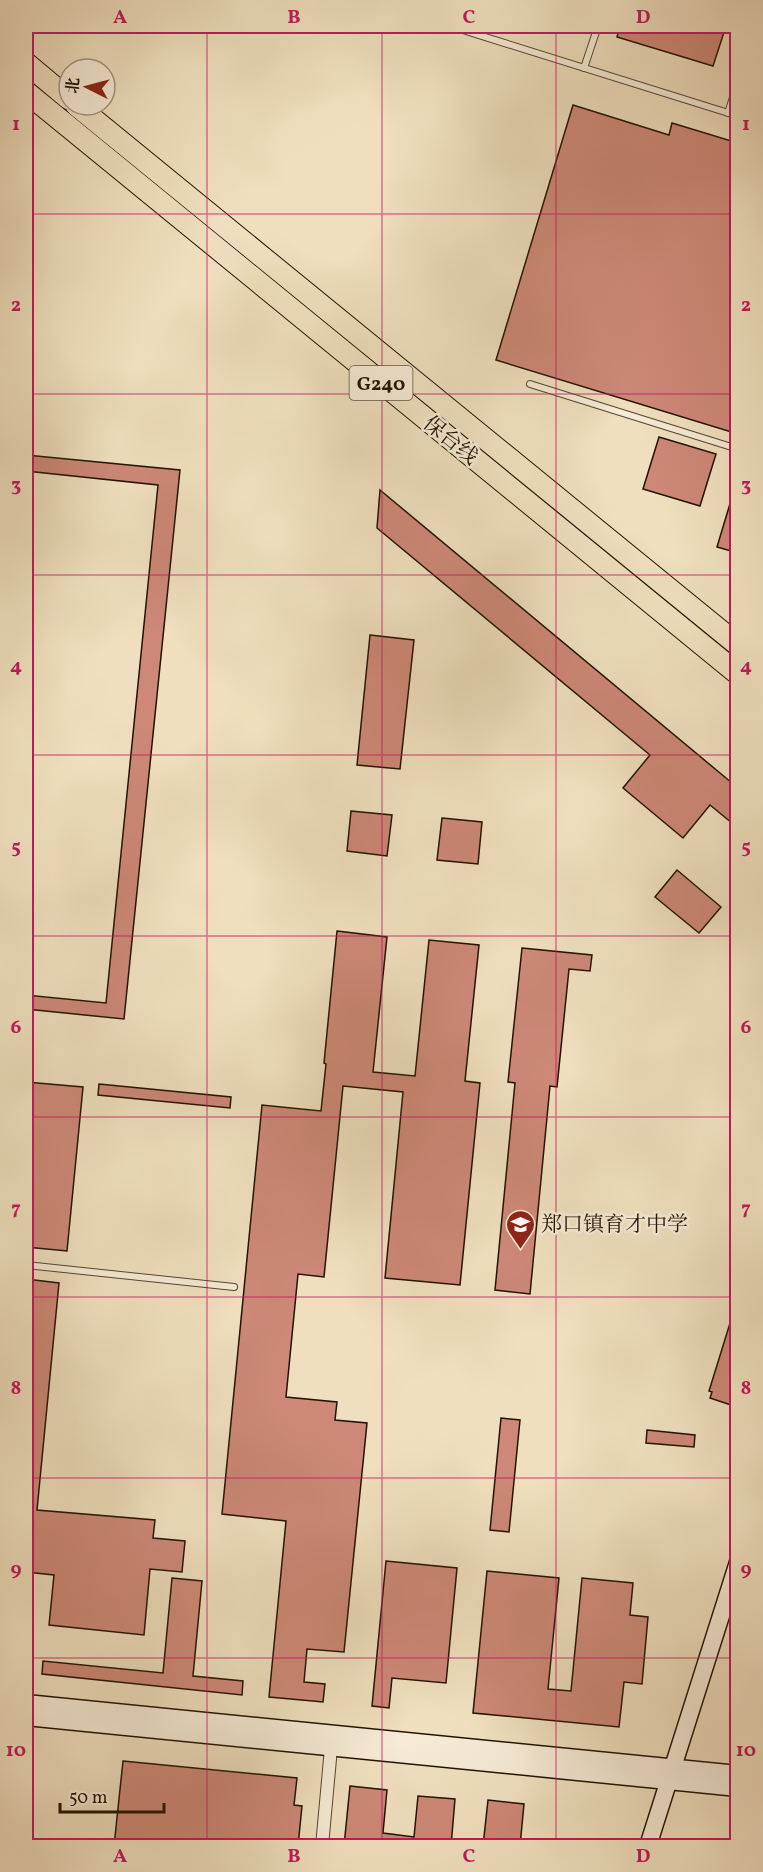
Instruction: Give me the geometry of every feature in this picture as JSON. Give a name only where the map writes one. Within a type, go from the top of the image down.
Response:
[{"type":"highway","points":[[26,63],[57,89]]},
{"type":"highway","name":"保台线","points":[[26,92],[738,674]]},
{"type":"highway","name":"保台线","points":[[91,117],[738,645]]},
{"type":"street","points":[[648,1846],[738,1562]]},
{"type":"street","points":[[26,1703],[671,1775],[738,1788]]},
{"type":"street","points":[[26,1717],[332,1748],[671,1775],[738,1774]]},
{"type":"street","points":[[322,1846],[332,1748]]},
{"type":"lane","points":[[450,26],[738,116]]},
{"type":"lane","points":[[584,68],[598,26]]},
{"type":"lane","points":[[728,113],[738,82]]},
{"type":"lane","points":[[530,384],[738,449]]},
{"type":"lane","points":[[26,1265],[234,1287]]},
{"type":"building","points":[[620,26],[726,26],[713,66],[617,37]]},
{"type":"building","points":[[573,105],[669,135],[672,123],[738,143],[738,434],[496,360]]},
{"type":"building","points":[[659,437],[716,454],[700,506],[643,489]]},
{"type":"building","points":[[26,455],[180,470],[124,1019],[26,1009],[26,995],[106,1003],[158,485],[26,471]]},
{"type":"building","points":[[735,487],[738,488],[738,553],[717,547]]},
{"type":"building","points":[[380,490],[738,788],[738,828],[710,805],[683,838],[623,788],[650,755],[377,528]]},
{"type":"building","points":[[370,635],[414,640],[400,769],[357,765]]},
{"type":"building","points":[[351,811],[392,815],[387,856],[347,851]]},
{"type":"building","points":[[442,818],[482,822],[478,864],[437,860]]},
{"type":"building","points":[[677,870],[721,907],[699,933],[655,897]]},
{"type":"building","points":[[337,931],[387,937],[373,1072],[415,1076],[429,940],[479,945],[465,1081],[480,1083],[460,1285],[385,1278],[403,1092],[343,1086],[324,1277],[298,1274],[286,1397],[337,1402],[335,1420],[367,1423],[344,1652],[307,1649],[304,1682],[325,1684],[323,1702],[269,1697],[286,1521],[222,1514],[262,1105],[321,1111]]},
{"type":"building","points":[[522,948],[592,955],[590,971],[569,969],[557,1087],[550,1086],[530,1294],[495,1290],[515,1083],[508,1082]]},
{"type":"building","points":[[26,1082],[83,1087],[67,1251],[26,1247]]},
{"type":"building","points":[[99,1084],[231,1097],[230,1108],[98,1095]]},
{"type":"building","points":[[26,1279],[59,1283],[37,1510],[155,1520],[153,1538],[185,1541],[182,1572],[150,1569],[144,1635],[49,1625],[54,1575],[26,1572]]},
{"type":"building","points":[[735,1307],[738,1307],[738,1394],[734,1406],[710,1398],[712,1392],[709,1391]]},
{"type":"building","points":[[501,1418],[520,1420],[509,1532],[490,1530]]},
{"type":"building","points":[[647,1430],[695,1435],[694,1447],[646,1443]]},
{"type":"building","points":[[386,1561],[457,1568],[446,1683],[392,1678],[389,1708],[372,1706]]},
{"type":"building","points":[[487,1571],[559,1578],[548,1689],[571,1691],[582,1578],[633,1583],[630,1615],[648,1617],[642,1684],[624,1682],[619,1727],[473,1713]]},
{"type":"building","points":[[172,1578],[202,1581],[193,1676],[243,1681],[242,1695],[42,1674],[43,1661],[163,1673]]},
{"type":"building","points":[[123,1761],[297,1778],[294,1805],[302,1806],[298,1846],[114,1846]]},
{"type":"building","points":[[350,1786],[387,1790],[383,1833],[414,1837],[418,1796],[455,1799],[451,1846],[344,1846]]},
{"type":"building","points":[[488,1800],[524,1804],[520,1846],[483,1846]]},
{"type":"place","name":"郑口镇育才中学","points":[[520,1250]]}]
